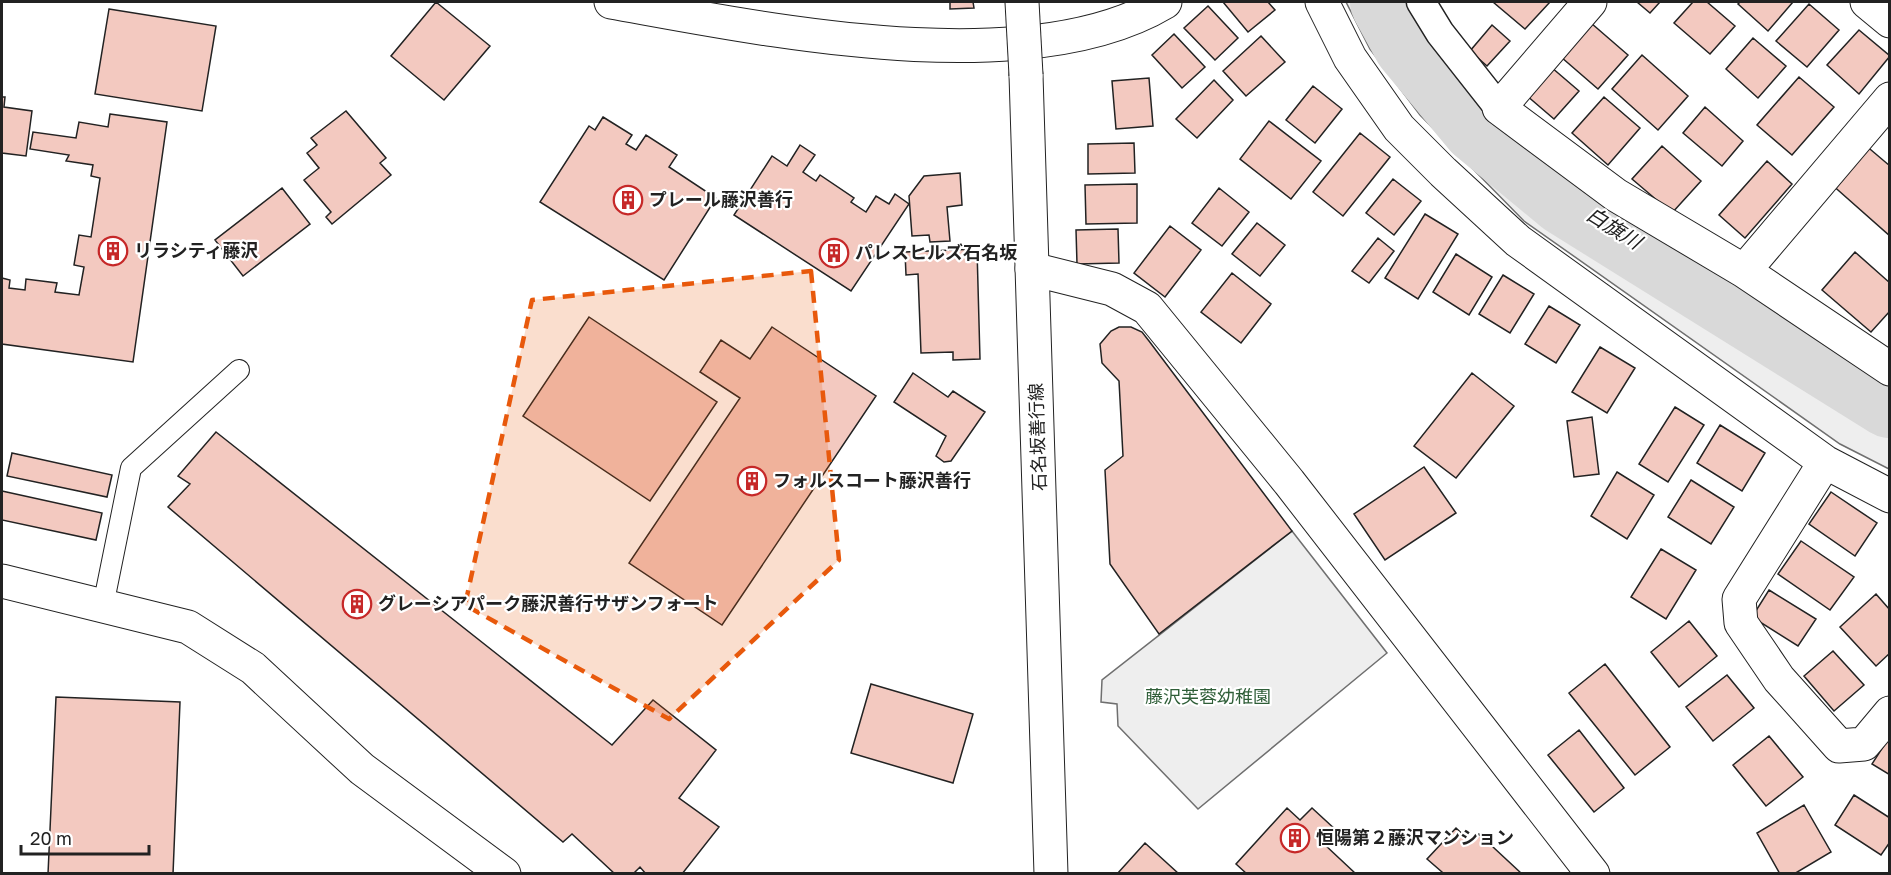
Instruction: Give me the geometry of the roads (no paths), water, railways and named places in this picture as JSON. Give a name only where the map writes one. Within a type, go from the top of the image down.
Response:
[{"type":"street","points":[[611,2],[800,34],[974,46],[1083,35],[1165,2]]},
{"type":"street","name":"石名坂善行線","points":[[1022,2],[1051,873]]},
{"type":"street","points":[[1322,2],[1350,58],[1399,128],[1451,180],[1518,241],[1825,462],[1890,496]]},
{"type":"street","points":[[1421,2],[1440,33],[1499,108],[1616,195],[1744,271],[1890,369]]},
{"type":"street","points":[[1499,108],[1590,2]]},
{"type":"street","points":[[1867,2],[1890,21]]},
{"type":"street","points":[[1744,271],[1890,99]]},
{"type":"street","points":[[1032,269],[1112,289],[1147,308],[1289,482],[1593,873]]},
{"type":"street","points":[[1825,462],[1739,599],[1741,623],[1779,679],[1839,746],[1864,744],[1890,713]]},
{"type":"street","points":[[2,581],[188,627],[253,668],[362,769],[504,873]]},
{"type":"lane","points":[[103,606],[131,468],[239,370]]},
{"type":"waterway","name":"白旗川","points":[[1388,2],[1411,44],[1479,126],[1566,198],[1890,400]]},
{"type":"place","name":"プレール藤沢善行","points":[[628,200]]},
{"type":"place","name":"リラシティ藤沢","points":[[113,251]]},
{"type":"place","name":"パレスヒルズ石名坂","points":[[834,253]]},
{"type":"place","name":"フォルスコート藤沢善行","points":[[752,481]]},
{"type":"place","name":"グレーシアパーク藤沢善行サザンフォート","points":[[357,604]]},
{"type":"place","name":"恒陽第２藤沢マンション","points":[[1295,838]]},
{"type":"park label","name":"藤沢芙蓉幼稚園","points":[[1208,697]]}]
